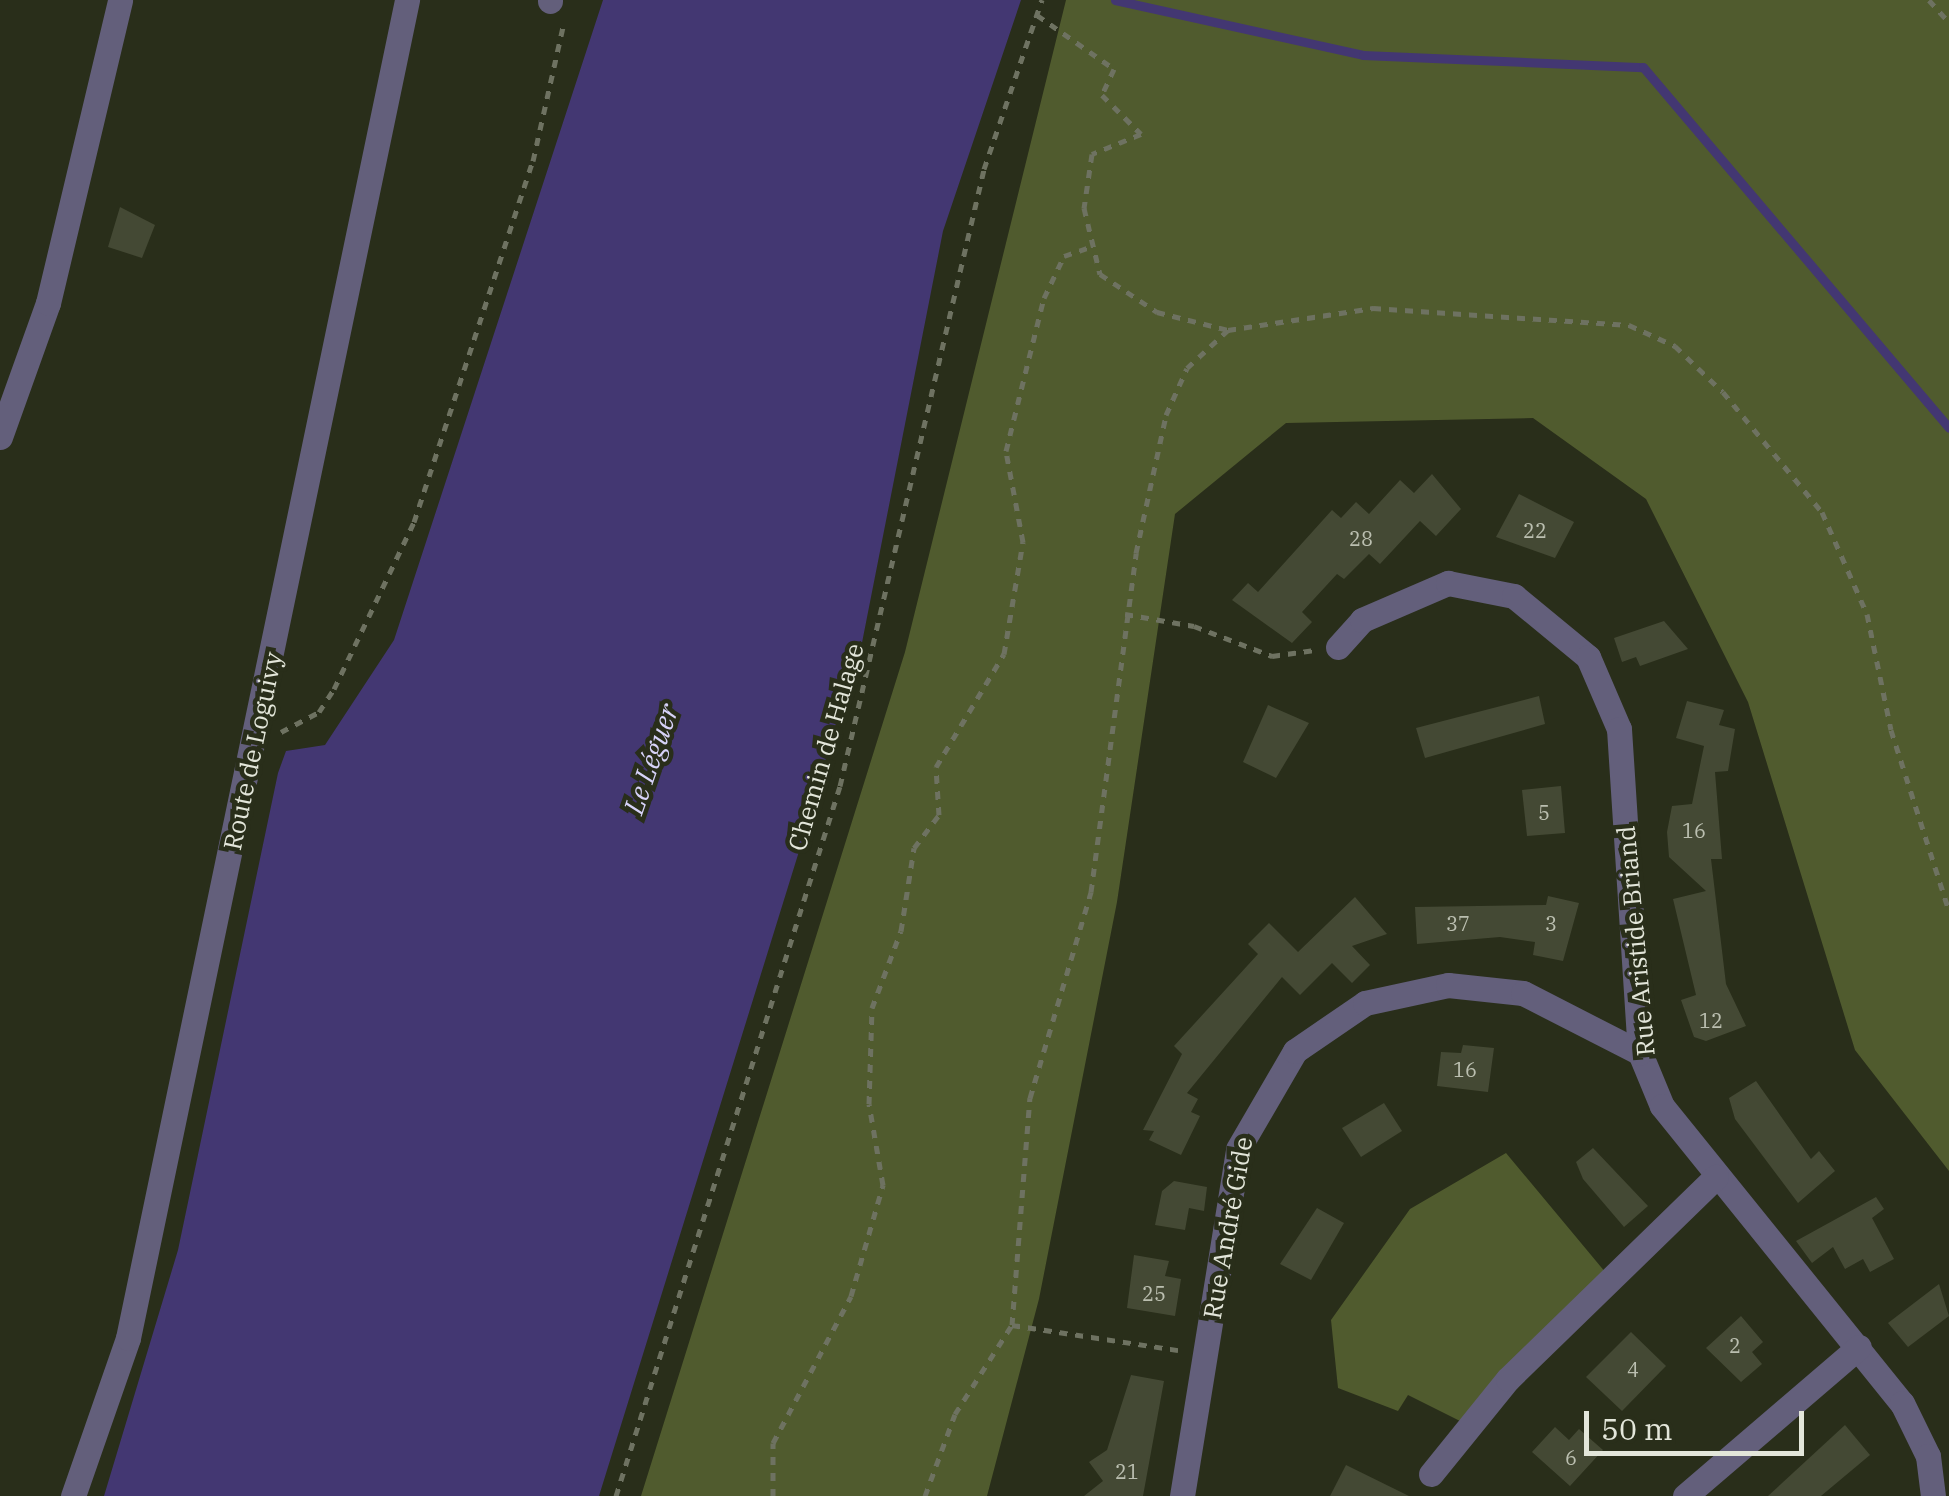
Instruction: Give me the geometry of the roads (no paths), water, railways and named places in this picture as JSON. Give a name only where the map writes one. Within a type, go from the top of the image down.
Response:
[{"type":"street","points":[[0,436],[48,304],[120,0]]},
{"type":"street","name":"Route de Loguivy","points":[[73,1496],[128,1338],[407,0]]},
{"type":"street","name":"Rue Aristide Briand","points":[[1338,647],[1377,611],[1448,583],[1514,596],[1588,656],[1619,729],[1640,1053],[1662,1106],[1859,1347],[1916,1427],[1933,1495]]},
{"type":"street","name":"Rue André Gide","points":[[1182,1496],[1238,1149],[1270,1084],[1324,1027],[1399,993],[1488,987],[1555,1006],[1640,1053]]},
{"type":"street","points":[[1432,1474],[1508,1379],[1716,1176]]},
{"type":"street","points":[[1685,1496],[1859,1347]]},
{"type":"water","name":"Le Léguer","points":[[603,0],[1021,0],[943,231],[859,658],[599,1496],[104,1496],[178,1250],[278,773],[286,751],[325,745],[394,640]]},
{"type":"waterway","points":[[1115,0],[1363,55],[1643,67],[1949,428]]}]
